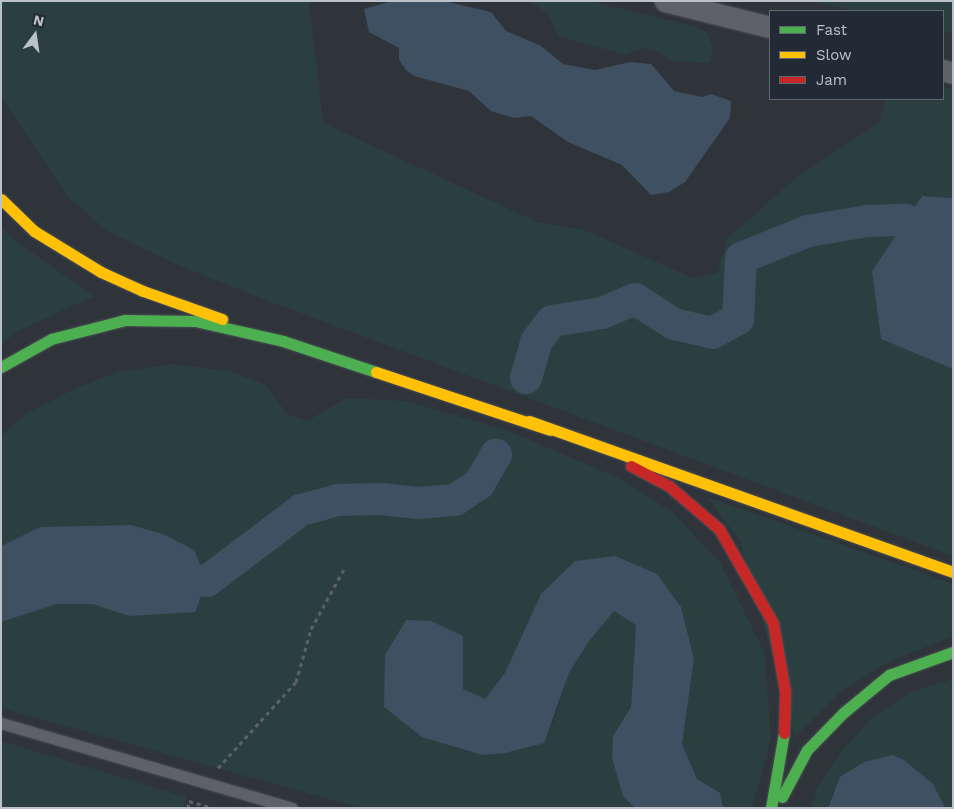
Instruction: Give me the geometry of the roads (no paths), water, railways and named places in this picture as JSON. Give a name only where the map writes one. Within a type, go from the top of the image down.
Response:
[{"type":"main road","points":[[1,198],[34,232],[101,272],[142,291],[283,341],[529,421],[953,572]]},
{"type":"main road","points":[[1,367],[51,339],[124,320],[160,318],[195,321],[283,341]]},
{"type":"main road","points":[[529,421],[669,486],[719,529],[749,577],[772,623],[785,691],[784,743],[771,808]]},
{"type":"main road","points":[[779,808],[785,786],[808,750],[843,713],[889,674],[953,652]]},
{"type":"street","points":[[665,1],[769,27]]},
{"type":"lane","points":[[1,723],[292,808]]},
{"type":"water","points":[[392,1],[444,1],[491,12],[506,31],[541,46],[563,64],[595,70],[630,62],[651,64],[674,91],[702,97],[711,94],[731,101],[730,118],[685,182],[669,192],[651,195],[622,165],[568,142],[531,116],[514,118],[491,111],[469,91],[414,76],[406,70],[399,60],[399,48],[369,32],[364,9]]},
{"type":"water","points":[[922,196],[953,198],[953,369],[881,339],[872,271]]},
{"type":"water","points":[[131,525],[163,534],[194,550],[207,581],[195,612],[129,616],[92,604],[57,604],[1,622],[1,546],[40,527]]},
{"type":"water","points":[[615,556],[657,574],[681,607],[694,659],[682,744],[697,779],[720,793],[723,808],[635,808],[623,796],[612,758],[613,736],[631,707],[636,625],[614,611],[589,641],[569,673],[544,743],[505,753],[482,755],[422,737],[384,707],[385,655],[406,620],[431,621],[463,636],[463,689],[485,699],[505,673],[541,594],[575,561]]},
{"type":"water","points":[[892,755],[904,760],[933,784],[945,808],[828,808],[840,777],[864,762]]},
{"type":"waterway","points":[[526,378],[536,342],[552,321],[602,313],[635,299],[674,324],[712,333],[738,319],[741,258],[808,231],[867,221],[905,220],[953,240]]},
{"type":"waterway","points":[[163,579],[207,581],[301,510],[338,500],[381,499],[419,503],[455,500],[479,484],[496,454]]}]
